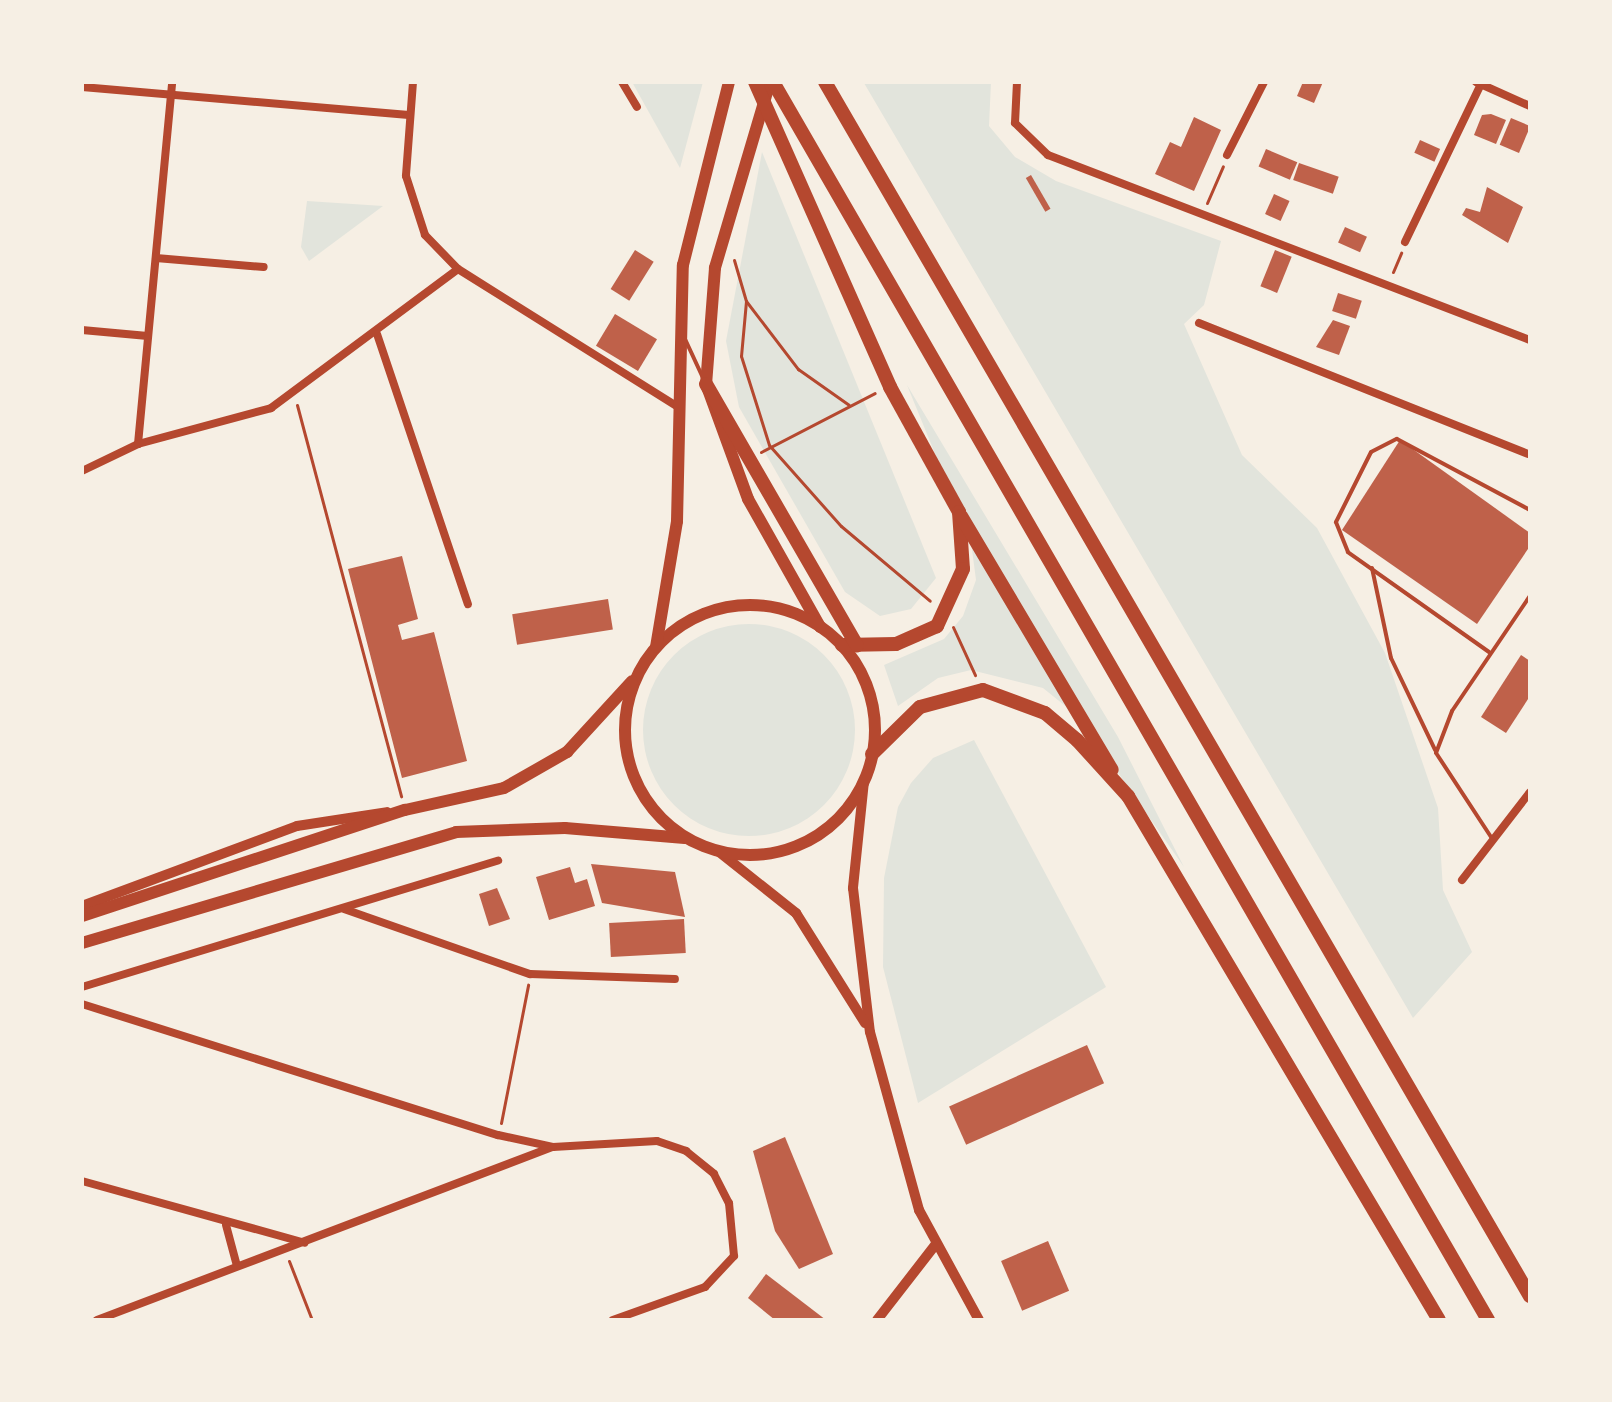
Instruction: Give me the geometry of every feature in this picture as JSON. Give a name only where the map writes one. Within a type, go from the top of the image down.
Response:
[{"type":"highway","points":[[755,82],[890,387],[959,512],[1439,1320]]},
{"type":"highway","points":[[771,82],[1488,1320]]},
{"type":"highway","points":[[825,82],[1530,1296]]},
{"type":"highway","points":[[706,384],[850,646],[919,636],[947,614],[963,569],[959,512]]},
{"type":"highway","points":[[872,754],[920,707],[983,690],[1045,713],[1128,796]]},
{"type":"main road","points":[[82,916],[405,810],[489,793],[542,769],[590,733],[639,672],[656,647],[674,553],[687,236],[729,82]]},
{"type":"main road","points":[[771,82],[740,178],[709,299],[706,384],[748,499],[820,627]]},
{"type":"main road","points":[[82,943],[456,832],[565,828],[688,839],[718,851],[768,854],[804,843],[835,822],[864,781],[872,754],[866,686],[850,646],[820,627],[776,608],[723,608],[656,647]]},
{"type":"main road","points":[[639,672],[625,717],[630,765],[652,808],[688,839]]},
{"type":"street","points":[[138,444],[172,82]]},
{"type":"street","points":[[413,82],[409,115],[412,208],[425,235],[458,269],[678,407]]},
{"type":"street","points":[[622,82],[637,107]]},
{"type":"street","points":[[1017,82],[1015,123],[1048,155],[1530,340]]},
{"type":"street","points":[[1227,155],[1264,82]]},
{"type":"street","points":[[1405,242],[1479,83],[1530,106]]},
{"type":"street","points":[[82,87],[409,115]]},
{"type":"street","points":[[156,258],[264,267]]},
{"type":"street","points":[[82,471],[138,444],[237,422],[294,394],[377,334],[458,269]]},
{"type":"street","points":[[1199,323],[1530,455]]},
{"type":"street","points":[[82,330],[148,336]]},
{"type":"street","points":[[377,334],[468,604]]},
{"type":"street","points":[[864,781],[853,888],[870,1032],[919,1210],[979,1320]]},
{"type":"street","points":[[1462,880],[1530,792]]},
{"type":"street","points":[[82,906],[297,826],[405,810]]},
{"type":"street","points":[[718,851],[796,913],[841,975],[870,1032]]},
{"type":"street","points":[[82,987],[498,861]]},
{"type":"street","points":[[344,909],[530,974],[675,979]]},
{"type":"street","points":[[82,1004],[498,1135],[553,1147],[657,1141],[714,1174],[729,1203],[734,1256],[723,1274],[705,1287],[613,1320]]},
{"type":"street","points":[[97,1320],[553,1147]]},
{"type":"street","points":[[82,1181],[226,1225],[306,1243]]},
{"type":"street","points":[[226,1225],[237,1266]]},
{"type":"street","points":[[877,1320],[936,1244]]},
{"type":"lane","points":[[681,328],[706,384]]},
{"type":"lane","points":[[1489,652],[1348,552],[1336,522],[1371,452],[1386,439],[1418,445],[1530,510]]},
{"type":"lane","points":[[1372,568],[1391,658],[1436,753],[1493,840]]},
{"type":"lane","points":[[1436,753],[1489,652],[1530,596]]},
{"type":"path","points":[[1202,214],[1227,155]]},
{"type":"path","points":[[1387,285],[1405,242]]},
{"type":"path","points":[[732,254],[746,301],[798,369],[849,405]]},
{"type":"path","points":[[746,301],[741,356],[769,445],[841,526],[947,614],[983,690]]},
{"type":"path","points":[[760,453],[769,445],[890,387]]},
{"type":"path","points":[[294,394],[405,810]]},
{"type":"path","points":[[498,1135],[530,974]]},
{"type":"path","points":[[285,1250],[312,1320]]},
{"type":"shaded area","points":[[632,82],[703,82],[680,168]]},
{"type":"shaded area","points":[[991,82],[989,126],[1015,157],[1056,181],[1221,241],[1204,305],[1184,324],[1242,455],[1317,528],[1385,653],[1438,808],[1443,890],[1472,952],[1413,1018],[864,83]]},
{"type":"shaded area","points":[[762,152],[936,578],[911,609],[880,616],[845,592],[739,407],[726,341]]},
{"type":"shaded area","points":[[307,201],[383,206],[309,261],[301,247]]},
{"type":"shaded area","points":[[907,385],[1118,737],[1184,867],[1079,717],[1043,688],[971,670],[938,678],[898,706],[884,665],[944,639],[963,616],[976,580],[971,542]]},
{"type":"shaded area","points":[[749,624],[790,632],[824,655],[847,689],[855,730],[847,771],[824,805],[790,828],[749,836],[708,828],[674,805],[651,771],[643,730],[651,689],[674,655],[708,632]]},
{"type":"shaded area","points":[[974,740],[1106,987],[918,1103],[883,967],[884,878],[898,807],[911,783],[933,758]]},
{"type":"building","points":[[1303,82],[1323,82],[1314,103],[1297,96]]},
{"type":"building","points":[[1491,114],[1506,120],[1496,144],[1474,135],[1482,115]]},
{"type":"building","points":[[1194,117],[1221,130],[1194,191],[1155,174],[1170,142],[1181,147]]},
{"type":"building","points":[[1511,118],[1530,126],[1519,153],[1500,145]]},
{"type":"building","points":[[1420,140],[1440,149],[1434,162],[1414,153]]},
{"type":"building","points":[[1266,149],[1297,162],[1290,180],[1259,166]]},
{"type":"building","points":[[1299,163],[1339,177],[1333,194],[1293,180]]},
{"type":"building","points":[[1031,175],[1050,209],[1045,212],[1026,178]]},
{"type":"building","points":[[1487,187],[1523,207],[1508,243],[1462,215],[1466,208],[1480,212]]},
{"type":"building","points":[[1274,194],[1290,201],[1281,221],[1265,214]]},
{"type":"building","points":[[1345,227],[1367,237],[1360,252],[1338,243]]},
{"type":"building","points":[[635,250],[654,262],[629,301],[611,289]]},
{"type":"building","points":[[1275,250],[1292,257],[1277,293],[1260,286]]},
{"type":"building","points":[[1338,293],[1362,301],[1356,319],[1332,311]]},
{"type":"building","points":[[615,314],[657,339],[638,371],[596,346]]},
{"type":"building","points":[[1333,320],[1350,326],[1339,355],[1316,347]]},
{"type":"building","points":[[1400,440],[1530,533],[1530,546],[1477,624],[1342,530]]},
{"type":"building","points":[[402,556],[418,619],[398,625],[402,640],[434,632],[467,761],[402,778],[348,569]]},
{"type":"building","points":[[608,599],[613,630],[517,645],[512,614]]},
{"type":"building","points":[[1521,655],[1530,661],[1530,696],[1506,733],[1481,717]]},
{"type":"building","points":[[591,864],[675,872],[685,917],[602,903]]},
{"type":"building","points":[[570,867],[575,883],[587,879],[595,906],[549,920],[536,877]]},
{"type":"building","points":[[497,888],[510,919],[489,926],[479,894]]},
{"type":"building","points":[[684,919],[686,953],[611,957],[609,923]]},
{"type":"building","points":[[1087,1045],[1104,1083],[966,1145],[949,1106]]},
{"type":"building","points":[[785,1137],[833,1254],[799,1269],[775,1231],[753,1151]]},
{"type":"building","points":[[1048,1241],[1069,1291],[1022,1311],[1001,1261]]},
{"type":"building","points":[[766,1274],[826,1320],[775,1320],[748,1298]]}]
